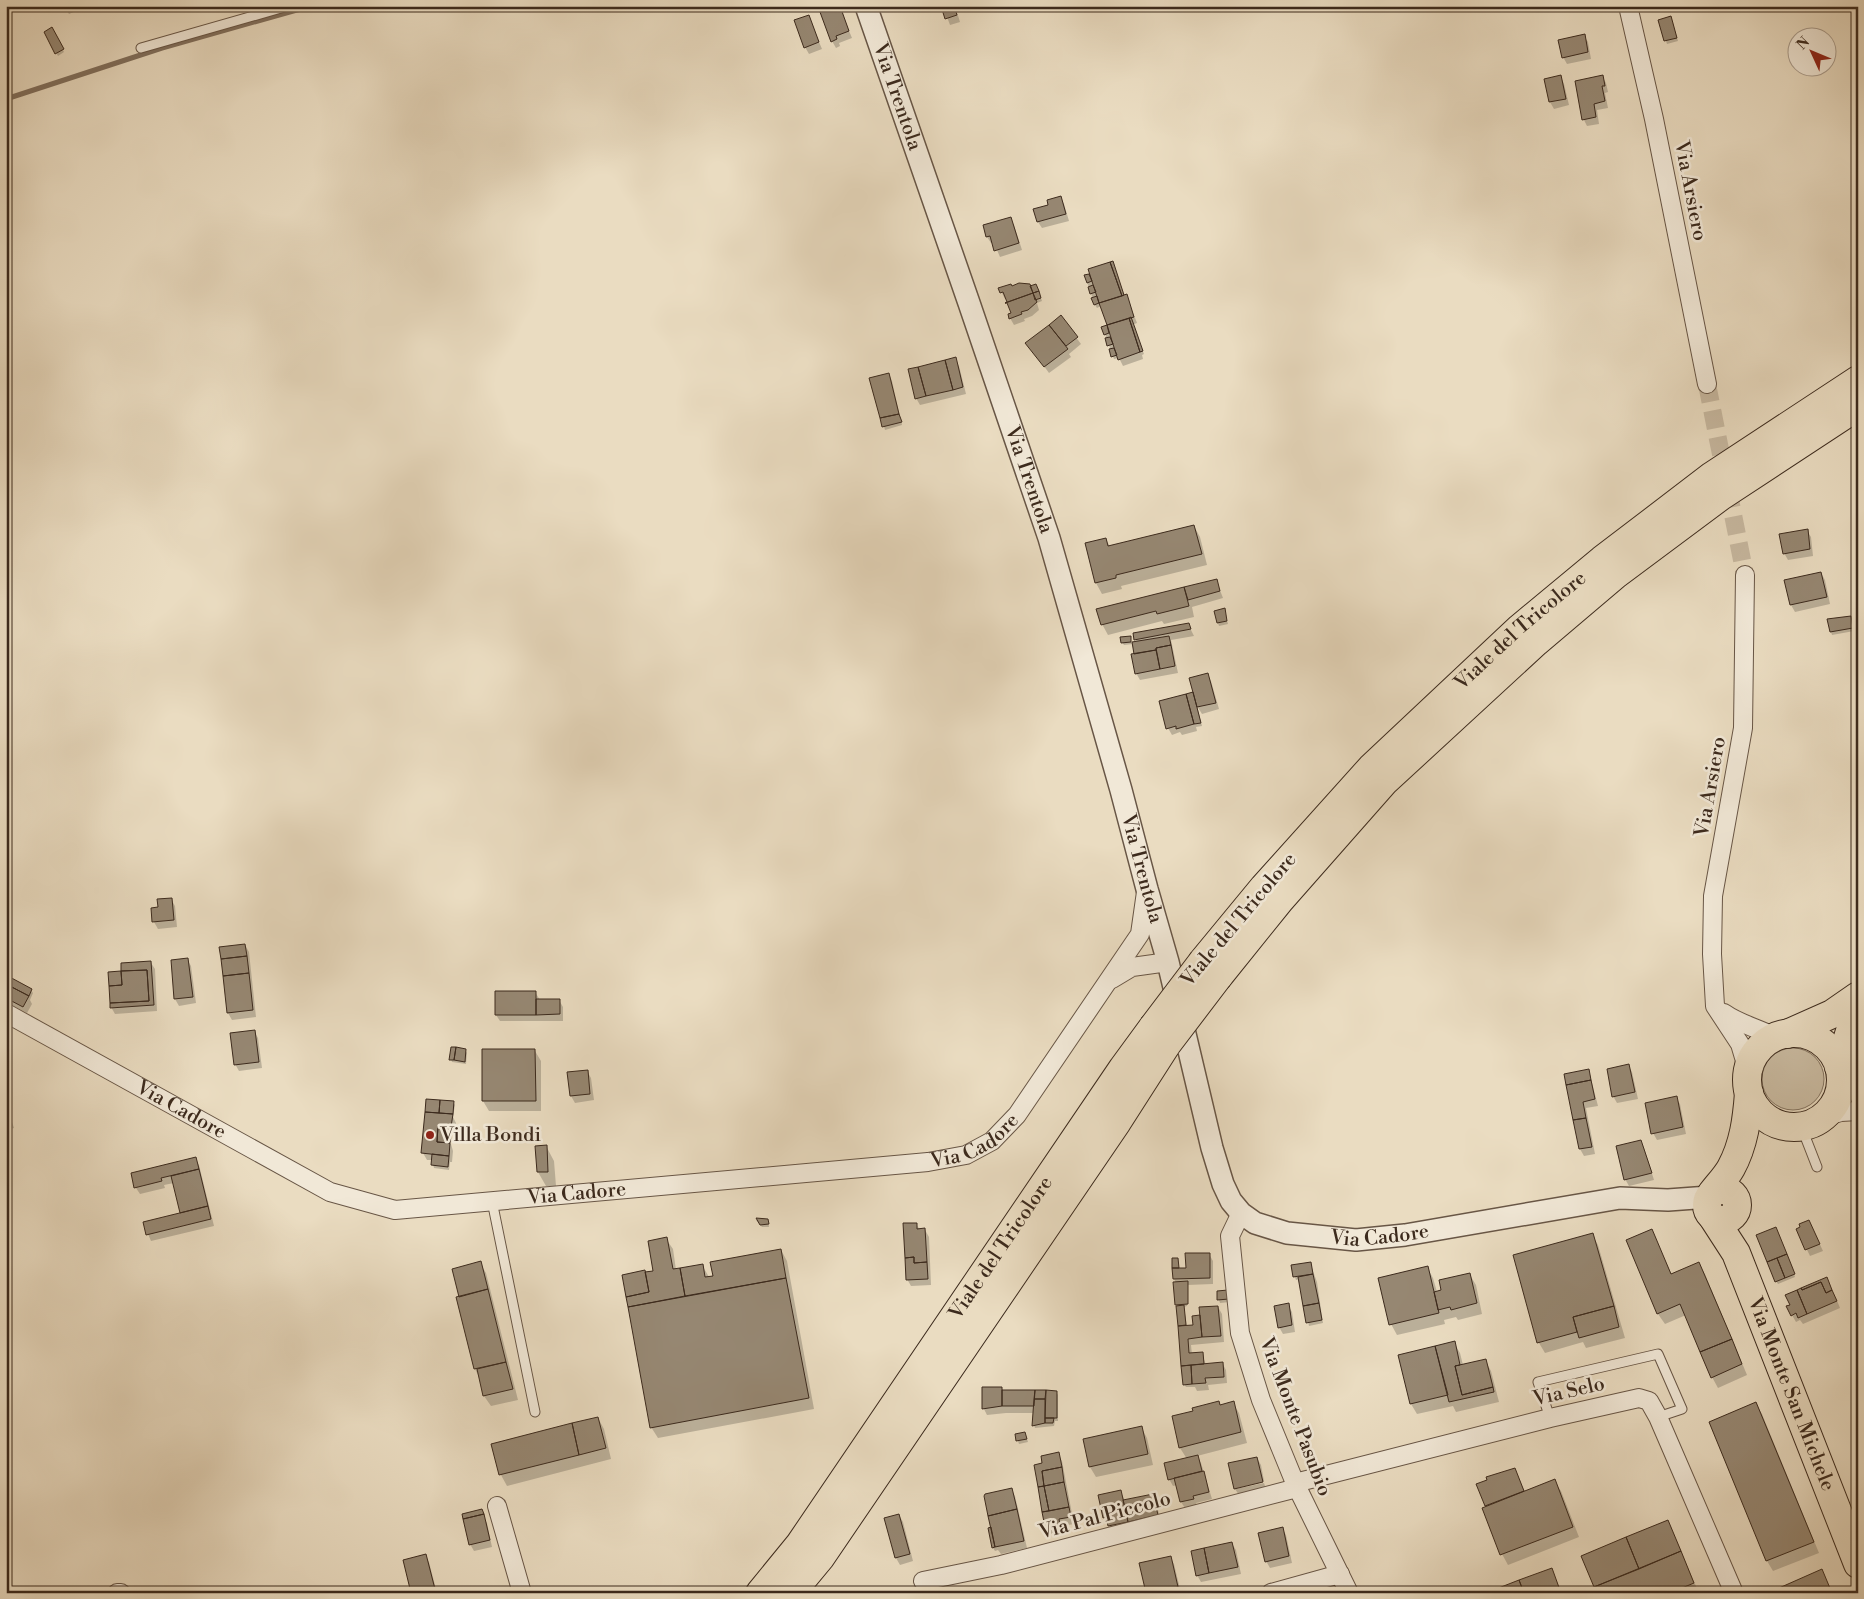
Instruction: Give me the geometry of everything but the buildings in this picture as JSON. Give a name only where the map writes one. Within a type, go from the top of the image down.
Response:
[{"type":"main road","name":"Viale del Tricolore","points":[[760,1593],[800,1544],[1117,1076],[1160,1036],[1211,969],[1264,887],[1371,768],[1520,628],[1602,560],[1712,476],[1858,380]]},
{"type":"main road","name":"Viale del Tricolore","points":[[1211,969],[1280,900],[1384,782],[1536,642],[1615,575],[1720,496],[1858,406]]},
{"type":"main road","points":[[1719,1206],[1747,1123],[1748,1082],[1751,1061],[1757,1051],[1781,1035],[1832,1014],[1858,996]]},
{"type":"main road","points":[[1719,1206],[1738,1176],[1746,1155],[1755,1143],[1828,1112],[1846,1076],[1858,1005]]},
{"type":"main road","points":[[1781,1035],[1798,1033],[1820,1040],[1828,1048],[1846,1076]]},
{"type":"main road","name":"Viale del Tricolore","points":[[791,1593],[820,1558],[1112,1130],[1160,1036]]},
{"type":"main road","points":[[1748,1082],[1754,1104],[1761,1114],[1771,1121],[1801,1123]]},
{"type":"main road","name":"Via Monte San Michele","points":[[1719,1206],[1858,1564]]},
{"type":"street","name":"Via Trentola","points":[[866,6],[1049,538],[1168,962]]},
{"type":"street","name":"Via Arsiero","points":[[1628,6],[1654,119],[1707,384]]},
{"type":"street","name":"Via Arsiero","points":[[1745,575],[1743,728],[1713,896],[1712,954],[1716,1006],[1740,1044],[1748,1082]]},
{"type":"street","name":"Via Cadore","points":[[6,1013],[330,1192],[395,1210],[928,1162],[966,1155],[992,1141],[1017,1115],[1140,934],[1147,889]]},
{"type":"street","name":"Via Cadore","points":[[1109,981],[1132,967],[1168,962],[1212,1148],[1231,1200],[1241,1212],[1255,1223],[1286,1233],[1356,1240],[1405,1236],[1620,1198],[1668,1200],[1719,1206]]},
{"type":"street","points":[[1716,1006],[1744,1025],[1781,1035]]},
{"type":"street","points":[[1801,1123],[1841,1112],[1858,1111]]},
{"type":"street","name":"Via Monte Pasubio","points":[[1241,1212],[1230,1236],[1240,1333],[1261,1400],[1296,1486],[1349,1593]]},
{"type":"street","name":"Via Selo","points":[[1296,1486],[1550,1418],[1639,1398],[1649,1401],[1658,1417],[1734,1593]]},
{"type":"street","name":"Via Pal Piccolo","points":[[923,1581],[1002,1565],[1296,1486]]},
{"type":"street","points":[[497,1506],[522,1593]]},
{"type":"street","points":[[1271,1593],[1340,1574]]},
{"type":"lane","points":[[141,48],[288,6]]},
{"type":"lane","points":[[1801,1123],[1817,1167]]},
{"type":"lane","points":[[492,1201],[535,1412]]},
{"type":"lane","points":[[1550,1418],[1538,1382],[1658,1354],[1682,1409],[1658,1417]]},
{"type":"shaded area","points":[[1787,1048],[1799,1048],[1815,1057],[1822,1067],[1824,1079],[1822,1091],[1815,1101],[1799,1110],[1787,1110],[1776,1105],[1767,1096],[1762,1085],[1762,1073],[1767,1062],[1776,1053]]},
{"type":"waterway","points":[[6,99],[162,48],[311,6]]},
{"type":"tunnel","points":[[1707,384],[1745,575]]},
{"type":"place","name":"Villa Bondi","points":[[430,1135]]}]
